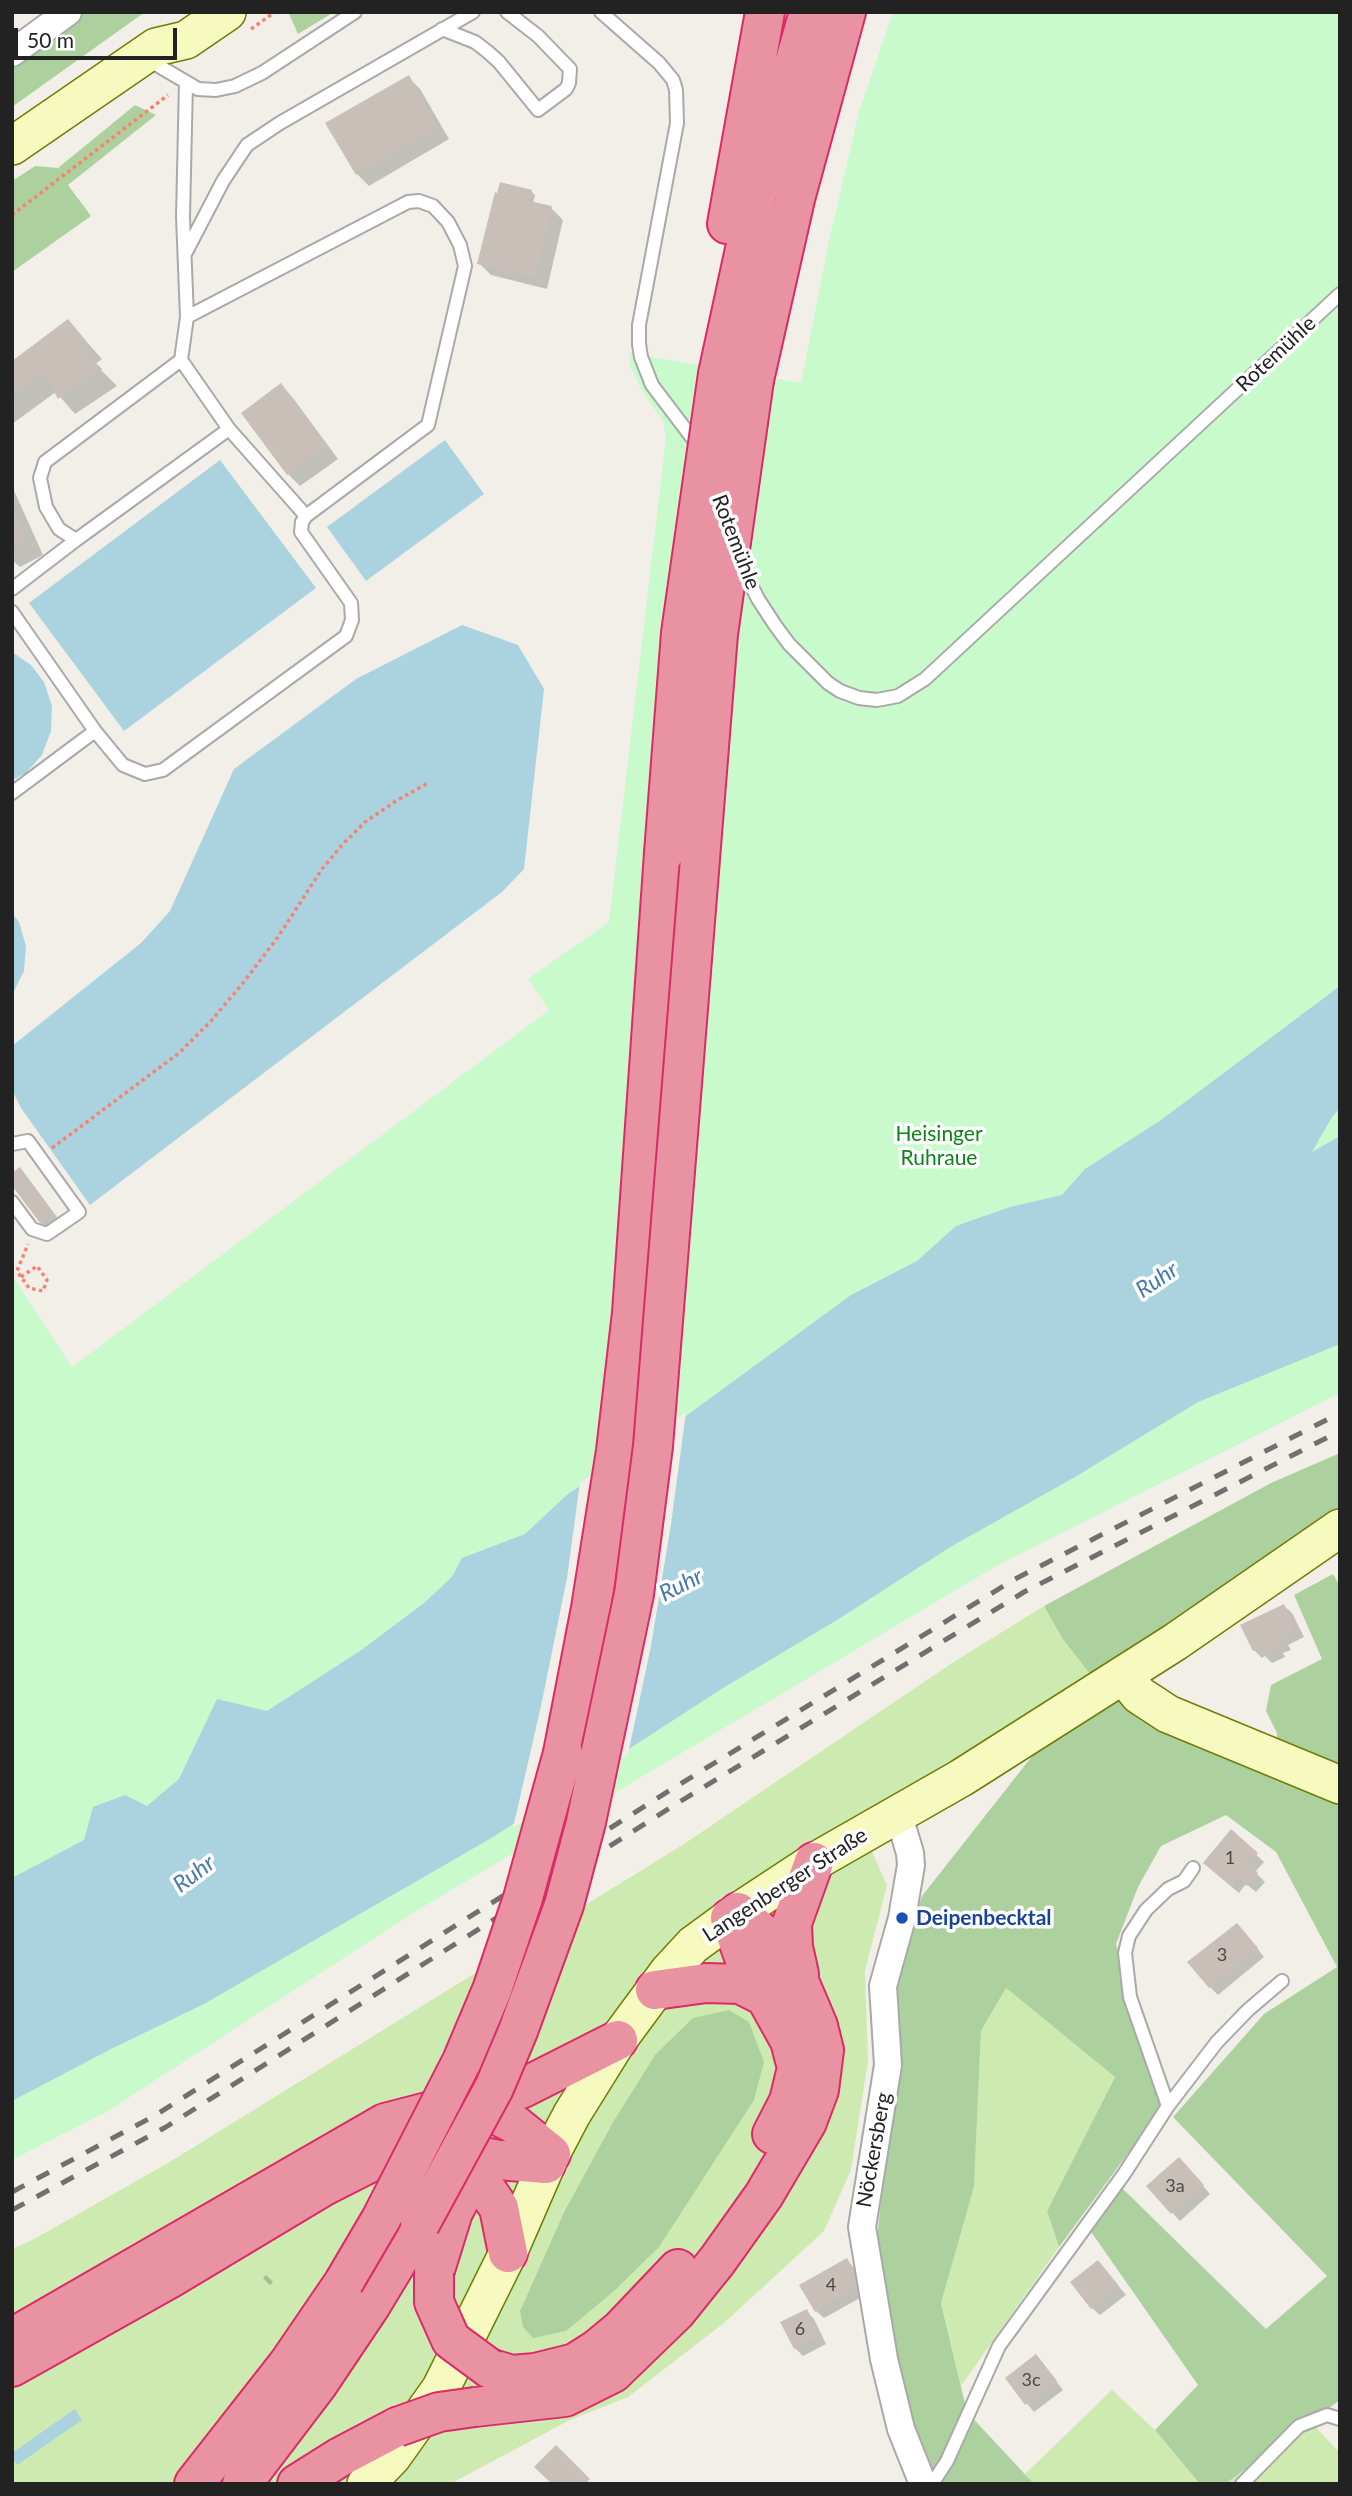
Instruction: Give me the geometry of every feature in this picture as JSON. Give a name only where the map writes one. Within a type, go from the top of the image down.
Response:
[{"type":"highway","points":[[736,377],[714,309],[765,12]]},
{"type":"highway","points":[[242,2484],[325,2372],[420,2224],[518,2031],[564,1905],[589,1809],[634,1594],[656,1419],[736,377],[757,194],[809,12]]},
{"type":"highway","points":[[194,2484],[288,2364],[344,2282],[381,2219],[467,2049],[492,1990],[523,1898],[563,1753],[610,1491],[632,1313],[681,633],[736,377],[795,199],[846,12]]},
{"type":"highway","points":[[297,2484],[340,2457],[397,2427],[439,2412],[565,2397],[613,2373],[676,2312],[741,2229],[792,2150],[820,2090],[824,2050],[818,2026],[802,1986],[793,1948],[792,1923],[814,1862]]},
{"type":"highway","points":[[483,2097],[467,2186],[453,2212],[434,2273],[434,2302],[451,2340],[489,2368],[512,2375],[535,2373],[575,2363],[597,2349],[653,2297],[708,2232],[765,2148],[789,2101],[796,2067],[790,2041],[746,1960],[734,1915]]},
{"type":"highway","points":[[734,1915],[776,1945],[802,1986]]},
{"type":"highway","points":[[655,1990],[706,1983],[740,1984],[764,1996]]},
{"type":"highway","points":[[12,2338],[363,2133],[415,2114],[523,2088],[618,2040]]},
{"type":"highway","points":[[483,2097],[493,2113],[514,2124],[549,2159]]},
{"type":"highway","points":[[12,2367],[169,2279],[324,2186],[380,2157],[412,2152],[461,2152],[499,2160],[549,2159]]},
{"type":"highway","points":[[461,2152],[499,2208],[508,2253]]},
{"type":"highway","points":[[167,2484],[288,2364]]},
{"type":"main road","points":[[12,146],[149,51],[168,26],[185,12]]},
{"type":"main road","points":[[149,51],[186,40],[226,12]]},
{"type":"main road","name":"Langenberger Straße","points":[[366,2484],[392,2457],[441,2388],[508,2253],[572,2114],[618,2040],[693,1945],[814,1862],[961,1778],[1175,1642],[1340,1528]]},
{"type":"main road","points":[[1123,1675],[1139,1695],[1168,1714],[1340,1785]]},
{"type":"street","points":[[12,53],[68,12]]},
{"type":"street","name":"Nöckersberg","points":[[898,1813],[911,1865],[902,1918],[883,1986],[887,2076],[862,2227],[884,2359],[901,2429],[923,2484]]},
{"type":"lane","points":[[149,51],[186,82],[206,91],[235,86],[262,72],[355,12]]},
{"type":"lane","points":[[186,252],[223,181],[247,145],[473,12]]},
{"type":"lane","points":[[442,29],[475,42],[488,52],[538,110],[566,89],[570,69],[538,36],[507,12]]},
{"type":"lane","name":"Rotemühle","points":[[601,12],[659,63],[673,80],[676,90],[677,123],[639,326],[639,344],[652,385],[695,440],[715,484]]},
{"type":"lane","points":[[186,82],[183,217],[187,317],[181,360],[229,429],[306,516]]},
{"type":"lane","points":[[12,612],[95,731],[129,769],[145,774],[156,773],[175,762],[346,636],[352,620],[351,603],[301,532],[302,522],[306,516],[428,425],[465,266],[460,245],[448,222],[433,206],[419,201],[408,202],[187,317]]},
{"type":"lane","name":"Rotemühle","points":[[722,509],[738,559],[758,599],[804,660],[828,683],[851,696],[877,700],[898,696],[925,679],[1340,294]]},
{"type":"lane","points":[[76,540],[59,529],[47,508],[40,478],[45,461],[181,360]]},
{"type":"lane","points":[[12,589],[229,429]]},
{"type":"lane","points":[[12,793],[95,731]]},
{"type":"lane","points":[[12,1144],[28,1141],[79,1212],[47,1234],[32,1229],[12,1202]]},
{"type":"lane","points":[[1168,2106],[1130,1997],[1125,1953],[1129,1936],[1146,1910],[1168,1889],[1184,1881],[1194,1868]]},
{"type":"lane","points":[[932,2484],[947,2461],[999,2346],[1124,2174],[1168,2106],[1217,2042],[1248,2010],[1282,1981]]},
{"type":"lane","points":[[1242,2484],[1299,2426],[1327,2415],[1340,2419]]},
{"type":"path","points":[[12,215],[186,82]]},
{"type":"path","points":[[39,1156],[179,1053],[211,1021],[250,973],[278,937],[322,869],[342,845],[365,822],[428,783]]},
{"type":"path","points":[[21,1277],[37,1266],[47,1280],[43,1291],[29,1288],[21,1277],[18,1271],[32,1236]]},
{"type":"green space","points":[[68,12],[145,12],[12,107],[12,55]]},
{"type":"green space","points":[[334,12],[298,34],[289,14]]},
{"type":"green space","name":"Heisinger Ruhraue","points":[[893,12],[1340,12],[1340,1393],[1000,1564],[416,1911],[108,2111],[12,2160],[12,1275],[72,1367],[549,1010],[528,979],[609,922],[666,438],[663,421],[644,394],[630,366],[629,353],[801,383],[829,241],[859,112]]},
{"type":"green space","points":[[135,105],[156,115],[68,185],[91,216],[12,272],[12,181],[35,166],[58,168]]},
{"type":"green space","points":[[1340,1453],[1340,1517],[1096,1682],[1062,1638],[1044,1606],[1271,1483]]},
{"type":"green space","points":[[1333,1574],[1340,1586],[1340,1784],[1278,1758],[1277,1733],[1266,1711],[1271,1685],[1322,1659],[1294,1595]]},
{"type":"green space","points":[[1044,1606],[1062,1638],[1096,1682],[858,1821],[887,1885],[865,1971],[868,2061],[851,2170],[824,2231],[724,2323],[628,2397],[570,2420],[450,2484],[12,2484],[12,2249],[168,2163],[684,1844],[952,1663]],"holes":[[[655,2055],[520,2311],[564,2212],[613,2122]]]},
{"type":"green space","points":[[1123,1677],[1340,1786],[1340,2400],[1225,2484],[1200,2484],[1155,2430],[1198,2385],[1087,2226],[1120,2186],[1266,2329],[1327,2276],[1173,2117],[1264,2014],[1337,1967],[1276,1852],[1226,1815],[1161,1846],[1138,1887],[1116,1944],[1163,2106],[1059,2247],[1047,2211],[1115,2077],[1006,1988],[981,2031],[974,2187],[941,2303],[967,2412],[1034,2484],[929,2484],[870,2301],[888,2139],[900,2078],[890,1999],[922,1896],[1033,1755],[1028,1732]]},
{"type":"green space","points":[[1006,1988],[1115,2077],[1047,2211],[1059,2247],[961,2386],[941,2302],[974,2187],[981,2031]]},
{"type":"green space","points":[[729,2010],[749,2022],[764,2062],[754,2100],[659,2247],[614,2291],[566,2331],[533,2338],[523,2327],[520,2311],[564,2212],[613,2122],[655,2055],[693,2018]]},
{"type":"green space","points":[[1112,2390],[1155,2430],[1200,2484],[1034,2484],[1025,2474]]},
{"type":"green space","points":[[1310,2421],[1340,2453],[1340,2484],[1225,2484]]},
{"type":"water","points":[[445,440],[484,494],[366,581],[327,527]]},
{"type":"water","points":[[220,460],[316,588],[124,731],[29,603]]},
{"type":"water","points":[[462,625],[518,645],[544,689],[524,869],[502,892],[90,1205],[21,1108],[12,1090],[12,1046],[141,943],[170,911],[234,769],[356,679]]},
{"type":"water","points":[[12,652],[31,665],[44,682],[52,706],[51,731],[42,755],[26,773],[12,780]]},
{"type":"water","points":[[12,913],[19,922],[26,946],[24,971],[12,995]]},
{"type":"water","name":"Ruhr","points":[[1340,986],[1340,1108],[1312,1152],[1340,1136],[1340,1344],[1198,1402],[1075,1477],[952,1546],[837,1620],[723,1688],[493,1837],[204,2004],[12,2101],[12,1878],[84,1840],[93,1807],[125,1795],[147,1806],[179,1779],[217,1699],[267,1711],[360,1651],[424,1603],[452,1577],[462,1558],[525,1534],[569,1493],[641,1449],[851,1295],[917,1261],[956,1226],[1010,1207],[1062,1195],[1085,1169],[1161,1120]]},
{"type":"water","points":[[75,2409],[82,2420],[17,2465],[12,2453]]},
{"type":"pier","points":[[686,1412],[651,1646],[628,1754],[513,1828],[567,1578],[580,1482],[639,1446]]},
{"type":"building","points":[[409,75],[438,127],[356,175],[325,123]]},
{"type":"building","points":[[500,182],[532,190],[529,201],[552,206],[535,278],[477,264],[495,192],[497,193]]},
{"type":"building","points":[[68,319],[87,342],[80,347],[102,369],[58,399],[44,373],[12,396],[12,361]]},
{"type":"building","points":[[281,383],[327,446],[287,475],[241,413]]},
{"type":"building","points":[[12,504],[28,539],[12,547]]},
{"type":"building","points":[[20,1167],[58,1219],[51,1225],[47,1220],[41,1224],[12,1186],[12,1173]]},
{"type":"building","points":[[1284,1604],[1297,1629],[1282,1637],[1284,1641],[1277,1645],[1278,1649],[1263,1656],[1259,1648],[1253,1651],[1240,1625]]},
{"type":"building","points":[[1231,1829],[1258,1853],[1248,1863],[1258,1873],[1247,1886],[1238,1878],[1231,1886],[1203,1863]]},
{"type":"building","points":[[1237,1923],[1258,1948],[1209,1988],[1187,1962]]},
{"type":"building","points":[[1179,2157],[1204,2185],[1171,2214],[1146,2186]]},
{"type":"building","points":[[847,2258],[862,2285],[815,2312],[799,2285]]},
{"type":"building","points":[[1098,2260],[1119,2286],[1091,2309],[1070,2282]]},
{"type":"building","points":[[807,2309],[820,2336],[794,2349],[780,2322]]},
{"type":"building","points":[[1036,2354],[1057,2381],[1025,2405],[1005,2378]]},
{"type":"building","points":[[556,2445],[590,2479],[585,2484],[552,2484],[534,2467]]},
{"type":"railway","points":[[12,2192],[154,2116],[672,1789],[1015,1579],[1340,1413]]},
{"type":"railway","points":[[12,2210],[166,2127],[681,1801],[1024,1592],[1340,1431]]},
{"type":"place","name":"Deipenbecktal","points":[[902,1918]]}]
